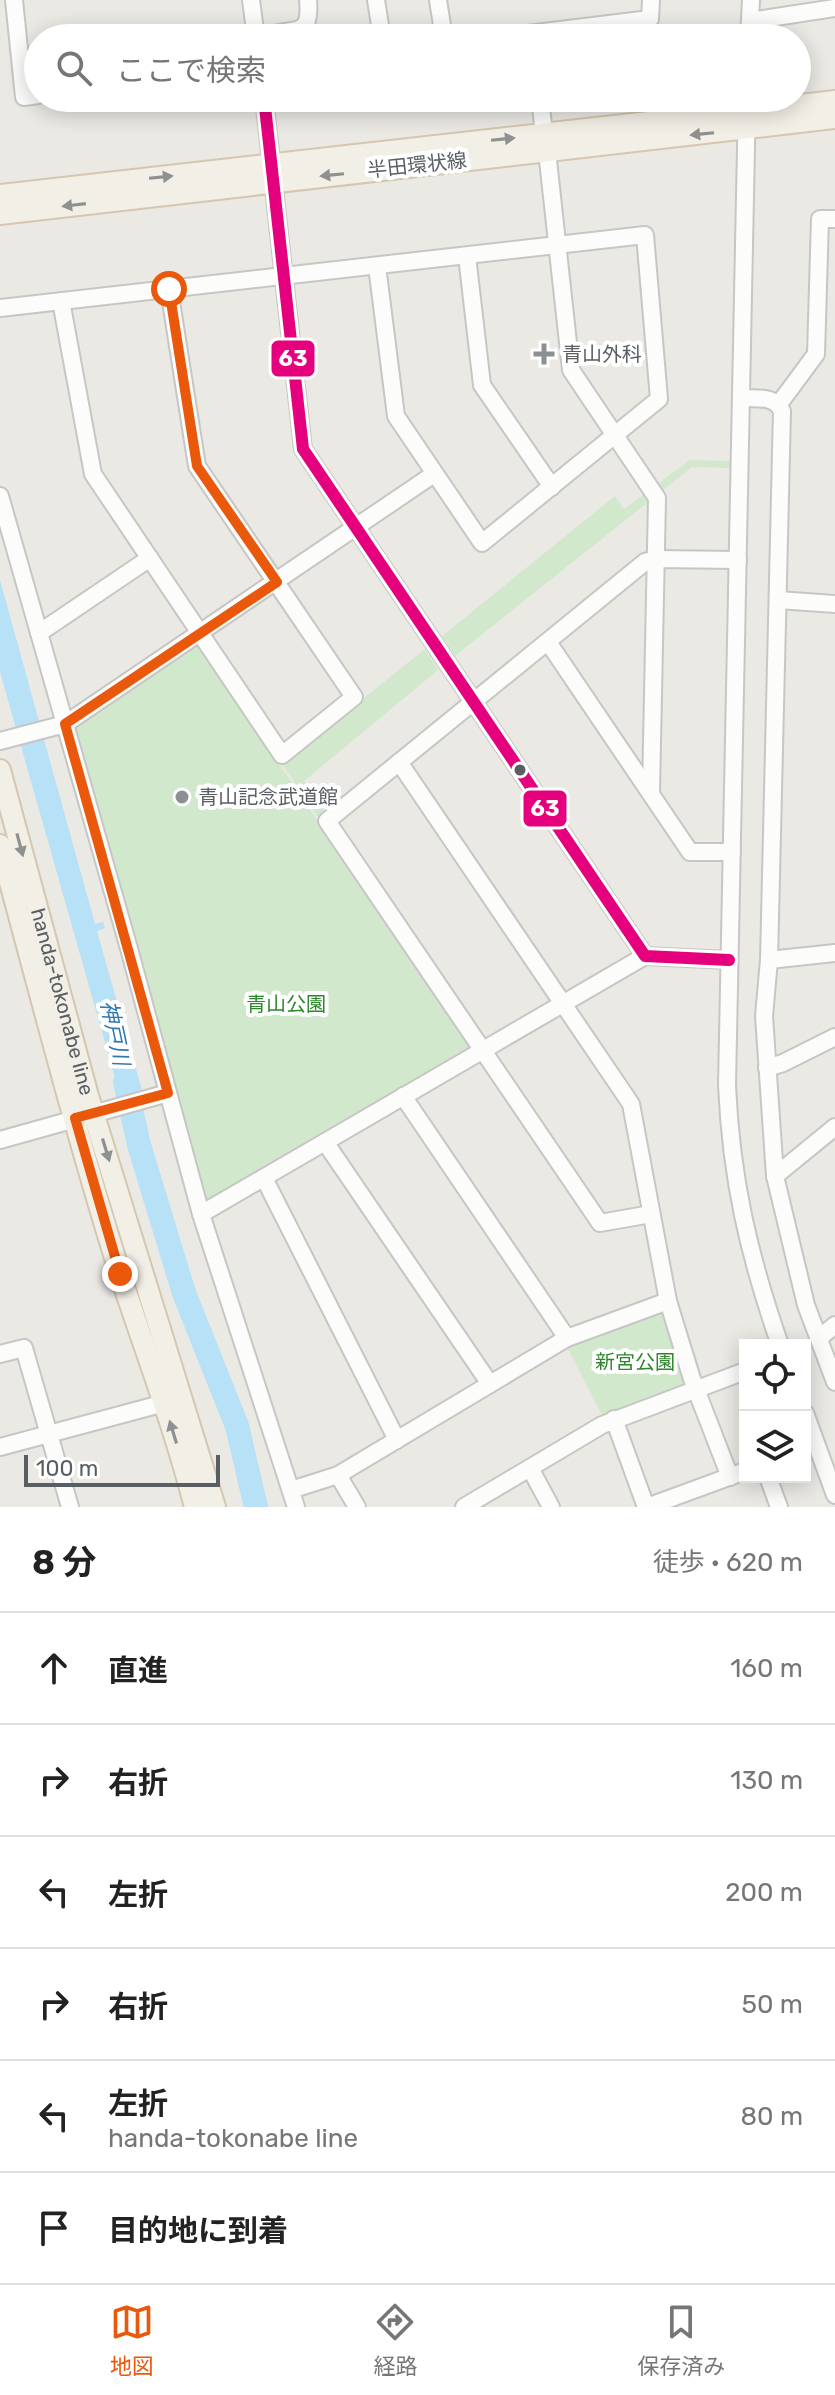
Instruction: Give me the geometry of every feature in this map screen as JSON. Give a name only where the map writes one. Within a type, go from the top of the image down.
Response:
[{"type":"main road","name":"半田環状線","points":[[811,104],[835,101]]},
{"type":"main road","name":"半田環状線","points":[[0,195],[272,173],[545,143],[747,112],[835,118]]},
{"type":"main road","name":"半田環状線","points":[[0,214],[272,173]]},
{"type":"main road","name":"handa-tokonabe line","points":[[0,770],[94,1113],[120,1274],[215,1507]]},
{"type":"main road","name":"handa-tokonabe line","points":[[0,845],[94,1113]]},
{"type":"main road","name":"handa-tokonabe line","points":[[173,1401],[195,1507]]},
{"type":"street","points":[[0,2],[14,0],[24,97]]},
{"type":"street","points":[[251,0],[259,24]]},
{"type":"street","points":[[306,24],[309,17],[308,0]]},
{"type":"street","points":[[376,0],[380,24]]},
{"type":"street","points":[[438,0],[442,24]]},
{"type":"street","points":[[614,24],[650,19],[651,0]]},
{"type":"street","points":[[750,24],[751,0]]},
{"type":"street","points":[[750,21],[835,8]]},
{"type":"street","points":[[265,112],[303,449],[645,956]]},
{"type":"street","points":[[542,112],[571,370],[657,498],[651,793]]},
{"type":"street","points":[[747,112],[727,1085],[734,1172],[751,1257],[778,1339]]},
{"type":"street","points":[[779,404],[816,354],[820,219],[835,219]]},
{"type":"street","points":[[0,308],[645,235],[659,399],[482,543],[396,416],[377,266]]},
{"type":"street","points":[[467,256],[482,385],[552,487]]},
{"type":"street","points":[[61,301],[93,474],[282,755],[354,697],[197,466],[169,289]]},
{"type":"street","points":[[742,398],[772,399],[782,411],[769,960],[764,1016],[775,1176],[806,1305],[835,1382]]},
{"type":"street","points":[[6,740],[59,726],[434,474]]},
{"type":"street","points":[[0,496],[39,633],[59,726],[162,1095],[293,1499],[567,1338],[668,1301]]},
{"type":"street","points":[[39,633],[150,558]]},
{"type":"street","points":[[651,1214],[600,1223],[327,821],[645,562],[656,559],[738,560]]},
{"type":"street","points":[[778,600],[835,604]]},
{"type":"street","points":[[548,642],[690,852],[732,852]]},
{"type":"street","points":[[399,762],[631,1104],[668,1301],[696,1389],[737,1474],[646,1507],[614,1419]]},
{"type":"street","points":[[769,960],[835,953]]},
{"type":"street","points":[[201,1214],[645,956],[729,960]]},
{"type":"street","points":[[767,1068],[835,1037]]},
{"type":"street","points":[[0,1140],[162,1095]]},
{"type":"street","points":[[403,1096],[567,1338]]},
{"type":"street","points":[[775,1176],[835,1127]]},
{"type":"street","points":[[325,1142],[490,1384]]},
{"type":"street","points":[[264,1178],[397,1440]]},
{"type":"street","points":[[819,1338],[835,1325]]},
{"type":"street","points":[[0,1354],[24,1348],[70,1507]]},
{"type":"street","points":[[464,1507],[614,1419],[739,1373]]},
{"type":"street","points":[[0,1447],[173,1401]]},
{"type":"street","points":[[811,1429],[835,1495]]},
{"type":"street","points":[[530,1468],[551,1507]]},
{"type":"street","points":[[338,1475],[357,1507]]},
{"type":"street","points":[[770,1483],[779,1507]]},
{"type":"green space","points":[[690,460],[730,461],[730,468],[692,467],[455,656],[442,636],[615,496],[624,509]]},
{"type":"green space","name":"青山公園","points":[[196,645],[200,646],[468,1044],[468,1049],[207,1200],[76,732],[77,726]]},
{"type":"green space","points":[[425,649],[438,670],[304,781],[326,814],[321,821],[282,764]]},
{"type":"green space","name":"新宮公園","points":[[658,1312],[664,1316],[684,1379],[683,1385],[602,1415],[567,1347]]},
{"type":"water","points":[[0,580],[95,924],[103,922],[105,928],[97,931],[143,1094],[121,1099],[0,672]]},
{"type":"waterway","name":"神戸川","points":[[125,1082],[139,1145],[184,1293],[237,1426],[256,1507]]},
{"type":"transit line","name":"63","points":[[266,112],[303,449],[645,956],[729,960]]},
{"type":"place","name":"青山外科","points":[[544,354]]},
{"type":"place","name":"青山記念武道館","points":[[182,797]]},
{"type":"route","points":[[120,1274],[75,1118],[168,1093],[65,724],[277,582],[197,466],[169,289]]}]
